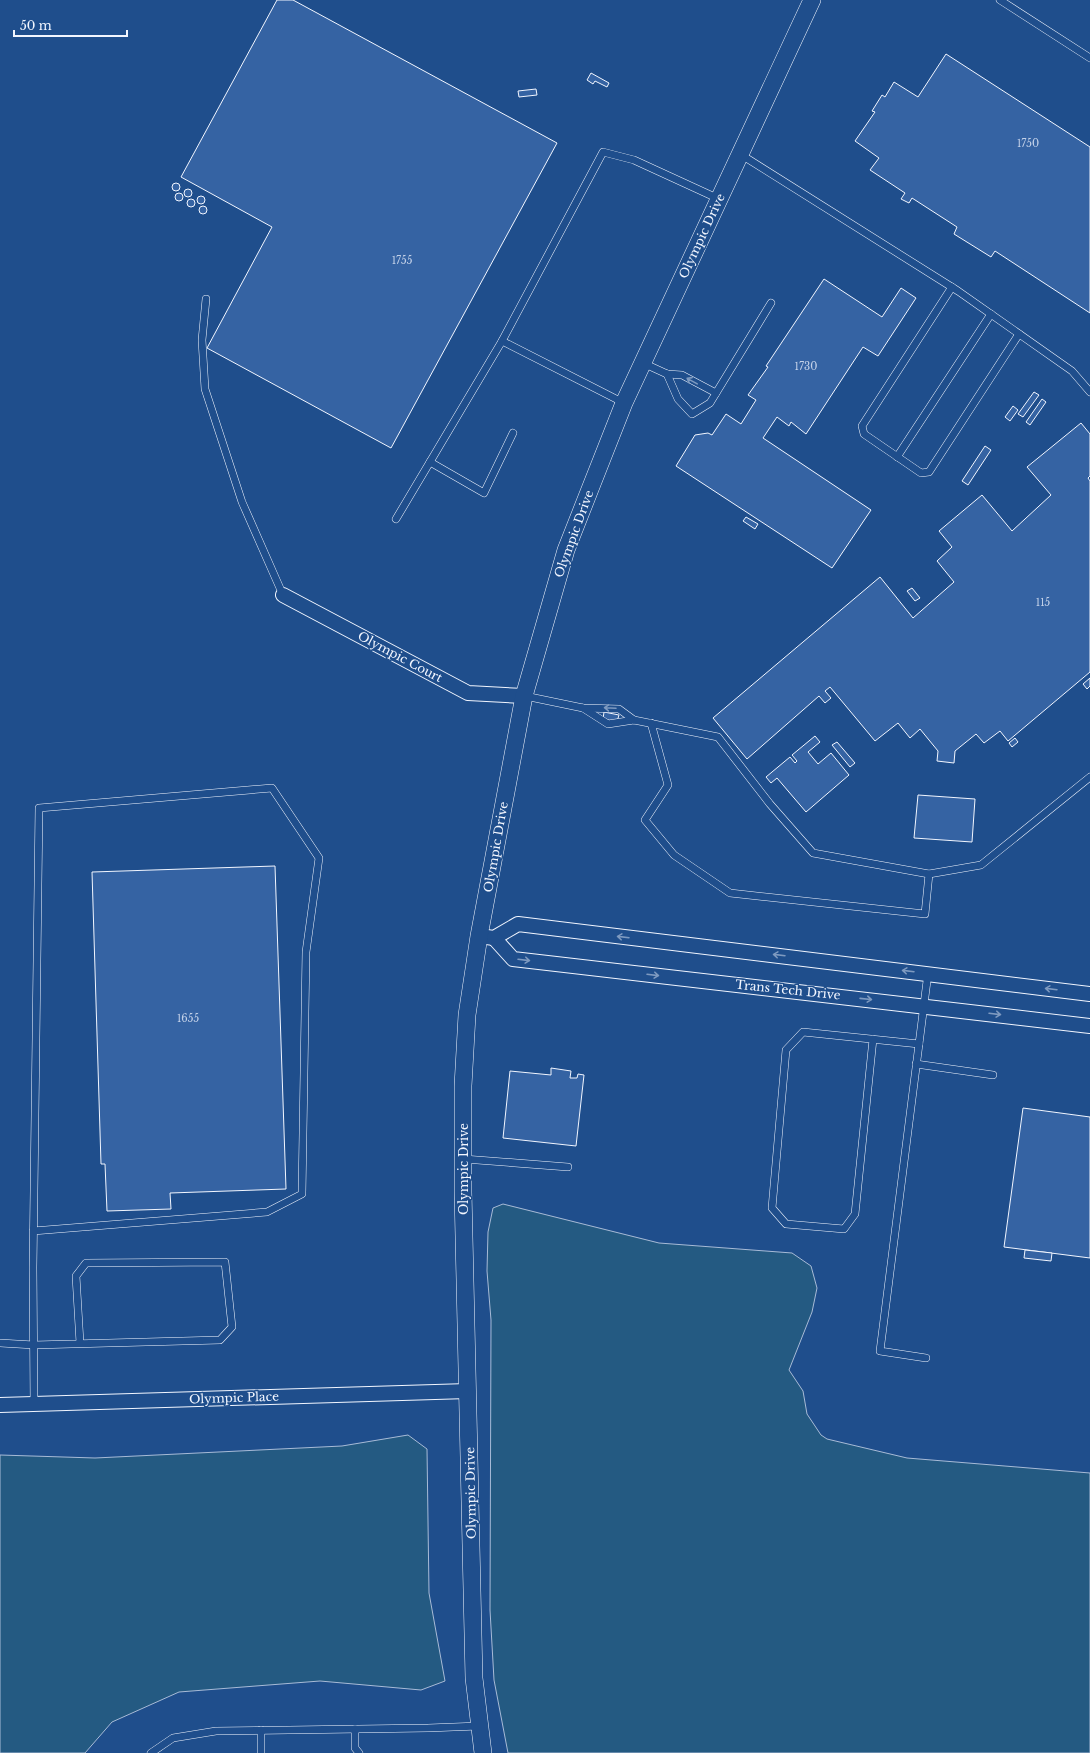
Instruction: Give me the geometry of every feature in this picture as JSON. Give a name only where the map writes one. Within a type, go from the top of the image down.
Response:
[{"type":"street","name":"Olympic Drive","points":[[483,1753],[474,1678],[463,1159],[463,1086],[467,1015],[487,937],[524,696],[566,550],[624,403],[812,0]]},
{"type":"street","name":"Olympic Court","points":[[283,595],[468,693],[524,696]]},
{"type":"street","points":[[487,937],[518,924],[1090,994]]},
{"type":"street","name":"Trans Tech Drive","points":[[487,937],[513,959],[1090,1026]]},
{"type":"street","name":"Olympic Place","points":[[0,1405],[468,1391]]},
{"type":"lane","points":[[1000,0],[1090,58]]},
{"type":"lane","points":[[396,519],[502,341],[603,152],[634,160],[719,200]]},
{"type":"lane","points":[[740,154],[952,287],[1072,371],[1090,392]]},
{"type":"lane","points":[[952,287],[862,426],[864,434],[921,473],[929,472],[1019,334]]},
{"type":"lane","points":[[206,300],[202,340],[206,389],[242,502],[283,595]]},
{"type":"lane","points":[[667,374],[678,399],[692,414],[710,403],[771,303]]},
{"type":"lane","points":[[897,457],[991,314]]},
{"type":"lane","points":[[502,341],[624,403]]},
{"type":"lane","points":[[643,363],[667,374],[682,375],[716,393]]},
{"type":"lane","points":[[430,462],[484,493],[513,433]]},
{"type":"lane","points":[[524,696],[583,708],[619,709],[634,720]]},
{"type":"lane","points":[[583,708],[608,724],[634,720],[718,737],[770,804],[813,853],[929,874],[982,866],[1090,777]]},
{"type":"lane","points":[[651,723],[668,785],[645,820],[674,855],[730,893],[925,914],[929,874]]},
{"type":"lane","points":[[33,1231],[266,1212],[302,1194],[306,952],[319,858],[272,788],[39,808],[33,1231],[34,1404]]},
{"type":"lane","points":[[926,1358],[880,1351],[928,973]]},
{"type":"lane","points":[[873,1039],[855,1214],[844,1229],[786,1224],[772,1208],[786,1050],[803,1032],[873,1039],[919,1044]]},
{"type":"lane","points":[[916,1064],[994,1075]]},
{"type":"lane","points":[[463,1159],[568,1168]]},
{"type":"lane","points":[[0,1343],[34,1345],[80,1344],[220,1340],[232,1327],[225,1262],[86,1263],[76,1276],[80,1344]]},
{"type":"lane","points":[[151,1753],[173,1738],[216,1730],[480,1726]]},
{"type":"lane","points":[[354,1729],[355,1748],[359,1753]]},
{"type":"lane","points":[[261,1730],[261,1753]]},
{"type":"lane","points":[[164,1744],[164,1753]]},
{"type":"shaded area","points":[[503,1204],[659,1243],[792,1253],[811,1266],[817,1288],[812,1312],[789,1370],[803,1391],[807,1414],[821,1435],[827,1439],[907,1458],[1090,1473],[1090,1753],[508,1753],[494,1680],[490,1610],[491,1320],[487,1271],[488,1232],[493,1208]]},
{"type":"shaded area","points":[[408,1435],[427,1449],[429,1593],[445,1681],[421,1690],[320,1681],[179,1692],[112,1722],[85,1753],[0,1753],[0,1455],[95,1458],[342,1446]]},
{"type":"building","points":[[277,0],[293,0],[557,143],[391,448],[207,348],[272,227],[181,177]]},
{"type":"building","points":[[946,54],[1090,147],[1090,313],[995,251],[991,257],[954,234],[957,227],[912,198],[909,203],[901,199],[905,193],[870,170],[879,158],[855,141],[875,112],[872,111],[882,95],[885,97],[894,82],[918,97]]},
{"type":"building","points":[[591,73],[609,83],[607,87],[595,81],[593,84],[587,80]]},
{"type":"building","points":[[536,89],[537,95],[519,97],[518,91]]},
{"type":"building","points":[[174,183],[178,183],[180,187],[178,191],[174,191],[172,189],[172,185]]},
{"type":"building","points":[[186,189],[190,189],[192,193],[190,197],[186,197],[184,195],[184,191]]},
{"type":"building","points":[[177,193],[181,193],[183,197],[181,201],[177,201],[175,199],[175,195]]},
{"type":"building","points":[[199,196],[203,196],[205,200],[203,204],[199,204],[197,202],[197,198]]},
{"type":"building","points":[[189,199],[193,199],[195,203],[193,207],[189,207],[187,205],[187,201]]},
{"type":"building","points":[[201,206],[205,206],[207,210],[205,214],[201,214],[199,212],[199,208]]},
{"type":"building","points":[[824,279],[882,317],[901,288],[916,298],[878,356],[863,347],[806,434],[791,422],[789,426],[777,417],[763,438],[871,510],[832,568],[676,466],[695,435],[708,433],[712,435],[726,414],[741,424],[756,400],[748,395],[768,367],[766,366]]},
{"type":"building","points":[[1034,392],[1039,395],[1023,417],[1018,414]]},
{"type":"building","points":[[1042,399],[1046,402],[1030,425],[1026,422]]},
{"type":"building","points":[[1013,406],[1018,410],[1010,421],[1005,417]]},
{"type":"building","points":[[1081,423],[1090,434],[1090,476],[1088,478],[1090,481],[1090,672],[1008,741],[1000,731],[984,743],[976,734],[955,751],[954,763],[937,761],[938,751],[920,729],[910,738],[898,723],[875,741],[830,687],[825,691],[831,698],[825,703],[819,696],[747,759],[713,718],[880,577],[913,618],[954,582],[937,561],[952,547],[939,531],[982,495],[1012,531],[1051,495],[1027,467]]},
{"type":"building","points":[[985,446],[991,450],[968,485],[962,481]]},
{"type":"building","points":[[746,517],[758,524],[755,529],[743,521]]},
{"type":"building","points":[[912,588],[920,598],[915,601],[907,591]]},
{"type":"building","points":[[1090,678],[1090,686],[1087,689],[1083,684]]},
{"type":"building","points":[[604,712],[619,715],[617,722],[603,719]]},
{"type":"building","points":[[815,736],[820,742],[808,752],[818,764],[831,753],[849,775],[806,812],[777,778],[771,783],[766,777],[790,757],[795,763],[797,761],[792,755]]},
{"type":"building","points":[[1015,738],[1018,742],[1012,747],[1009,743]]},
{"type":"building","points":[[837,742],[855,763],[850,767],[832,745]]},
{"type":"building","points":[[918,795],[975,799],[972,842],[914,838]]},
{"type":"building","points":[[275,866],[286,1189],[170,1193],[171,1209],[107,1211],[105,1164],[101,1164],[92,872]]},
{"type":"building","points":[[551,1068],[571,1071],[570,1078],[577,1078],[578,1074],[584,1075],[576,1146],[503,1138],[510,1071],[551,1075]]},
{"type":"building","points":[[1023,1108],[1090,1117],[1090,1258],[1004,1247]]},
{"type":"building","points":[[1025,1250],[1052,1253],[1051,1261],[1024,1258]]}]
